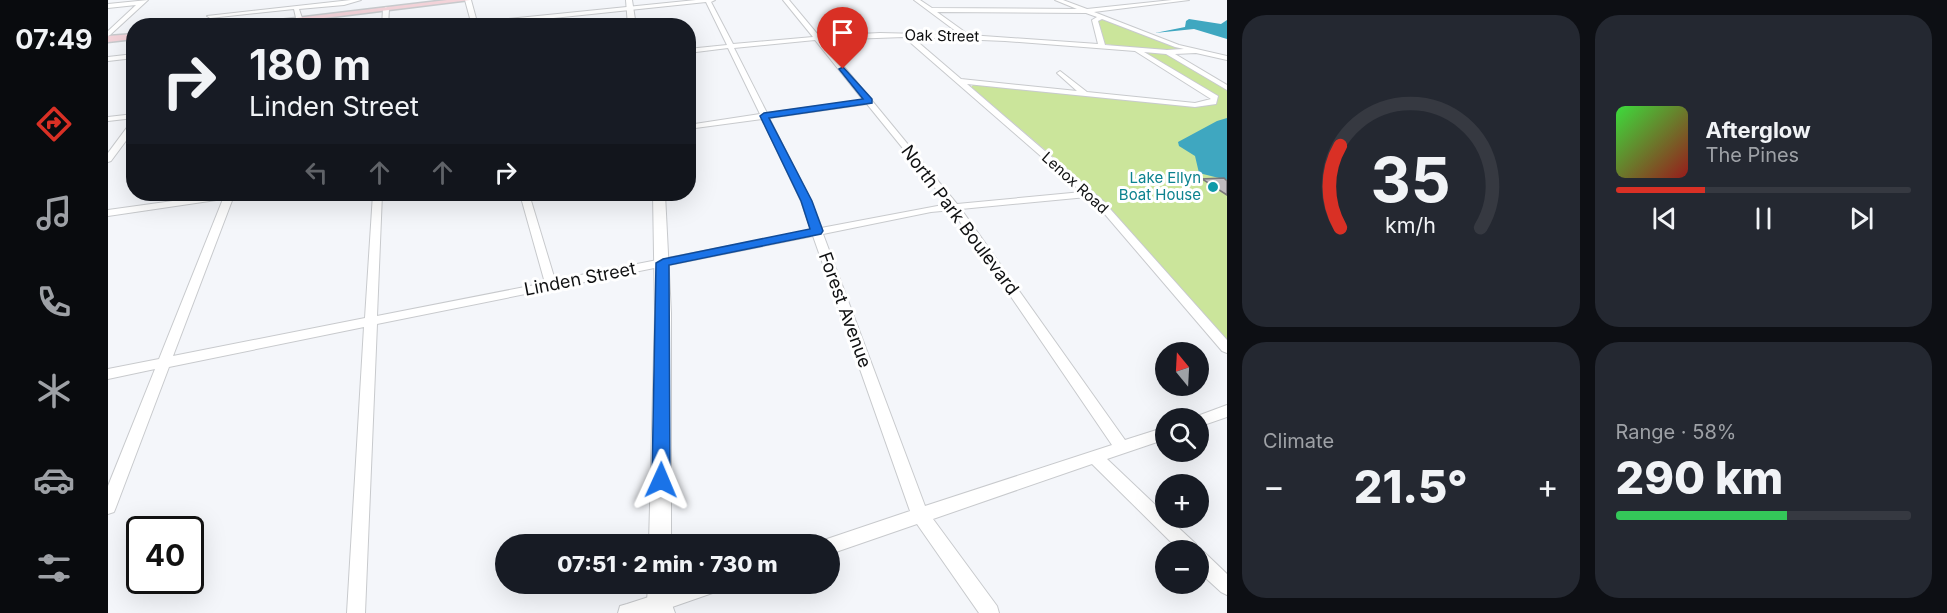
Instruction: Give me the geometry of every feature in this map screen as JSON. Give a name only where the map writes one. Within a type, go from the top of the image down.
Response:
[{"type":"main road","points":[[325,18],[467,0]]},
{"type":"main road","points":[[108,39],[126,37]]},
{"type":"street","points":[[210,15],[357,0]]},
{"type":"street","points":[[467,0],[472,18]]},
{"type":"street","points":[[521,18],[630,4],[710,0]]},
{"type":"street","name":"Forest Avenue","points":[[710,0],[730,47],[806,201],[920,515],[990,613]]},
{"type":"street","name":"North Park Boulevard","points":[[786,0],[954,206],[1122,448]]},
{"type":"street","points":[[917,0],[968,37]]},
{"type":"street","points":[[1058,0],[1195,51],[1227,58]]},
{"type":"street","points":[[1152,0],[1161,3]]},
{"type":"street","points":[[931,10],[1087,11],[1186,0]]},
{"type":"street","points":[[108,6],[143,2]]},
{"type":"street","points":[[108,34],[143,2]]},
{"type":"street","points":[[296,8],[297,18]]},
{"type":"street","points":[[386,18],[387,9]]},
{"type":"street","points":[[1101,17],[1095,20],[1102,46]]},
{"type":"street","name":"Oak Street","points":[[696,50],[817,38],[906,35],[968,37],[1167,52],[1195,51]]},
{"type":"street","name":"Lenox Road","points":[[906,35],[1090,194],[1227,348]]},
{"type":"street","points":[[959,81],[1195,105],[1213,102],[1215,98],[1137,50]]},
{"type":"street","points":[[1167,52],[1227,88]]},
{"type":"street","points":[[108,59],[126,57]]},
{"type":"street","points":[[1060,73],[1085,94]]},
{"type":"street","points":[[696,126],[869,101]]},
{"type":"street","points":[[108,119],[126,117]]},
{"type":"street","points":[[108,159],[126,135]]},
{"type":"street","name":"Linden Street","points":[[108,374],[817,231],[954,206],[1090,194]]},
{"type":"street","points":[[108,213],[187,201]]},
{"type":"street","points":[[108,507],[163,363],[230,201]]},
{"type":"street","points":[[356,613],[377,201]]},
{"type":"street","points":[[526,201],[551,285]]},
{"type":"street","points":[[659,201],[663,263],[660,534]]},
{"type":"street","points":[[1209,417],[1227,411]]},
{"type":"street","points":[[840,543],[1155,437]]},
{"type":"street","points":[[1095,457],[1180,540]]},
{"type":"street","points":[[1209,569],[1227,586]]},
{"type":"street","points":[[627,613],[681,594]]},
{"type":"green space","points":[[1098,19],[1184,50],[1167,51],[1227,88],[1227,342],[1079,179],[971,87],[973,85],[1202,107],[1211,98],[1132,48],[1105,44]]},
{"type":"water","points":[[1189,19],[1221,24],[1227,20],[1227,39],[1194,29],[1155,33],[1185,27]]},
{"type":"water","points":[[1227,118],[1227,180],[1199,173],[1195,156],[1179,146],[1178,142]]},
{"type":"building","name":"Lake Ellyn Boat House","points":[[1224,178],[1227,181],[1227,195],[1202,179]]},
{"type":"place","name":"Lake Ellyn Boat House","points":[[1213,187]]},
{"type":"route","points":[[661,480],[663,263],[817,231],[806,201],[764,116],[869,101],[843,69]]}]
